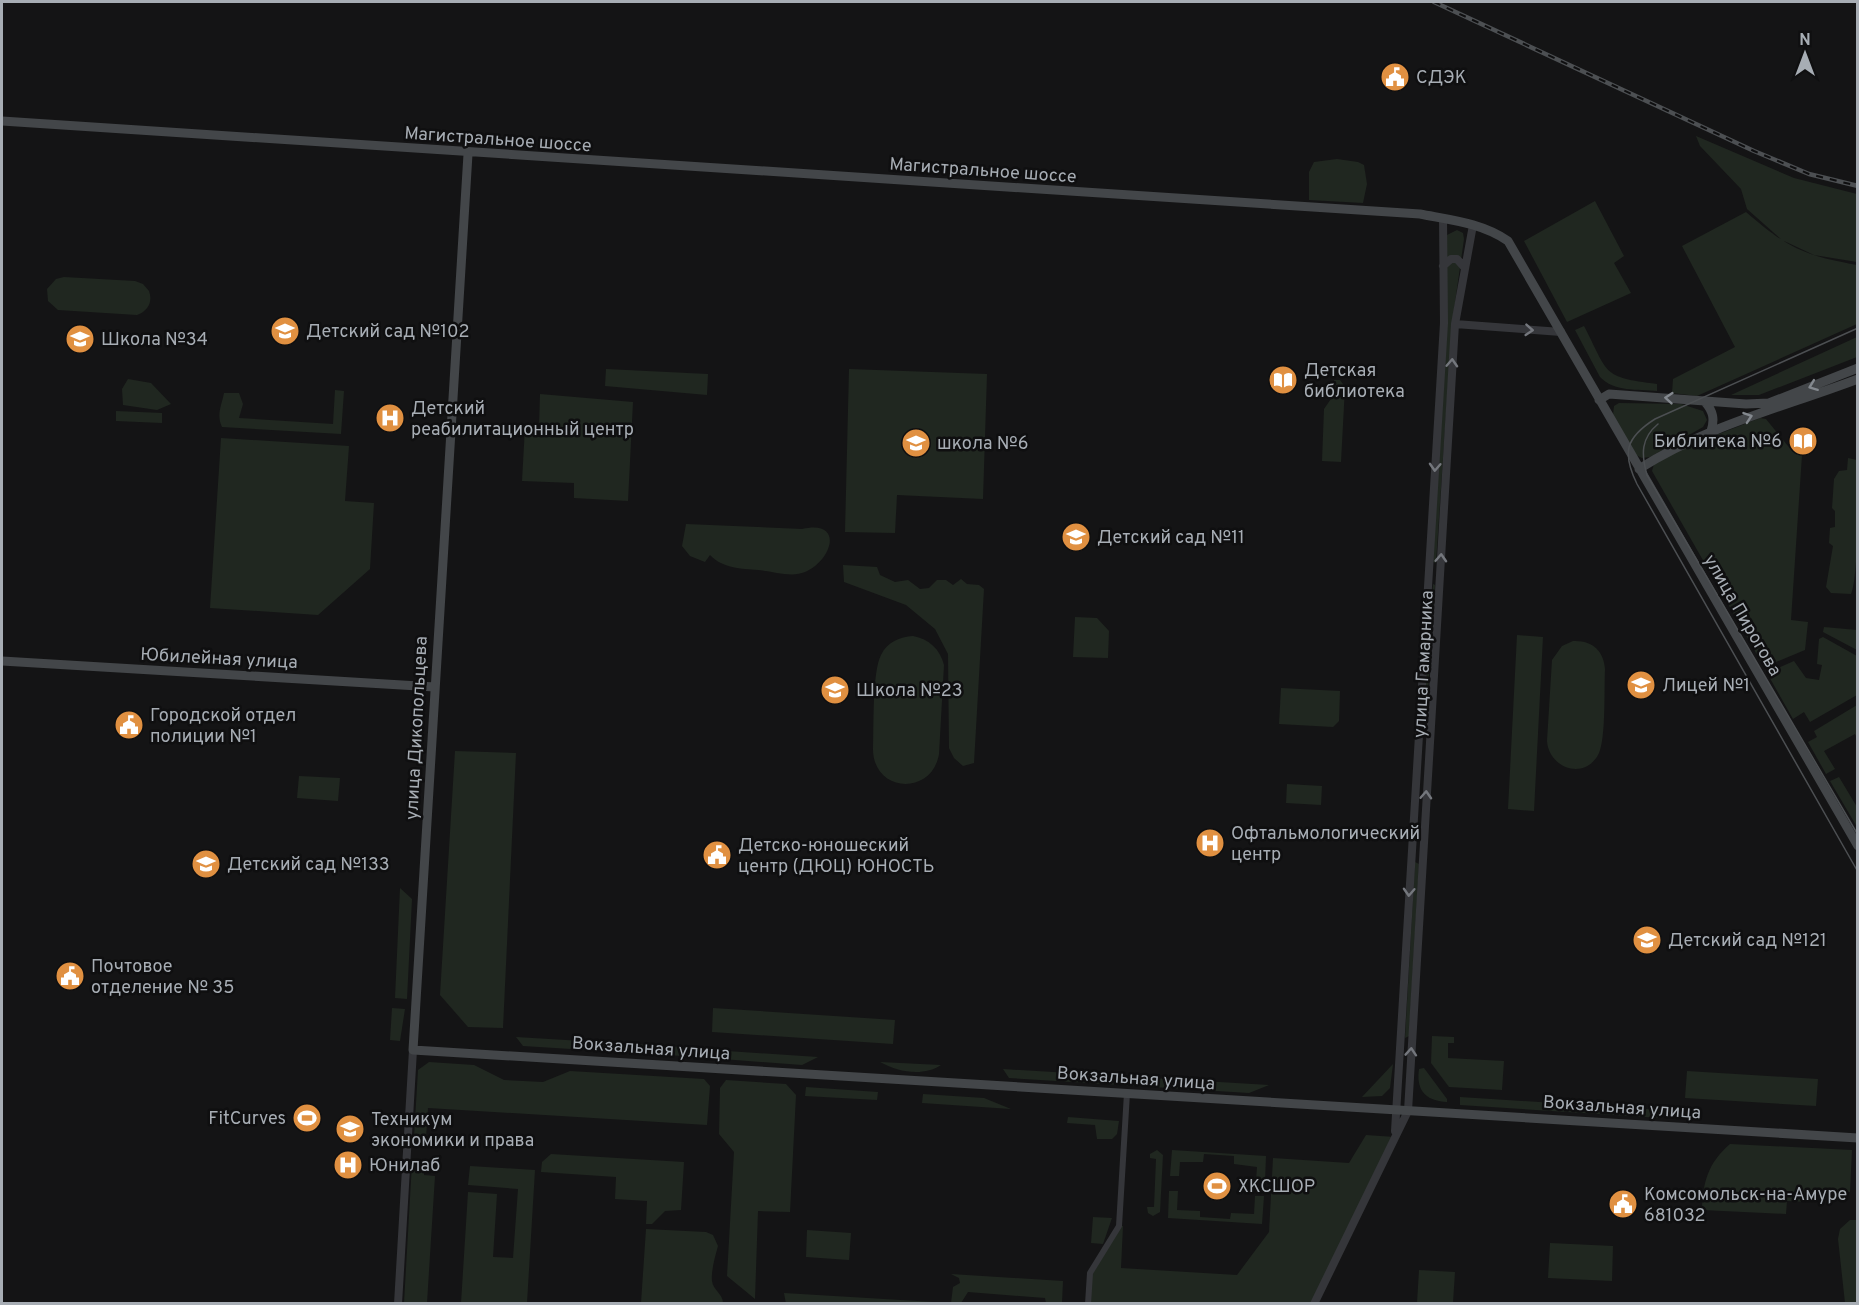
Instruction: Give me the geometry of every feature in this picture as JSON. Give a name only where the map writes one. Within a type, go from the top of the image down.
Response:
[{"type":"main road","name":"Магистральное шоссе","points":[[2,121],[468,154],[1420,214],[1443,218],[1493,231],[1508,241],[1599,400]]},
{"type":"main road","name":"улица Дикопольцева","points":[[413,1050],[468,154]]},
{"type":"main road","points":[[1599,400],[1610,394],[1705,402],[1769,403],[1857,368]]},
{"type":"main road","points":[[1639,469],[1677,446],[1711,431],[1857,378]]},
{"type":"main road","name":"улица Пирогова","points":[[1599,400],[1857,846]]},
{"type":"main road","points":[[1705,402],[1713,416],[1711,431]]},
{"type":"main road","name":"Юбилейная улица","points":[[2,661],[435,687]]},
{"type":"main road","name":"Вокзальная улица","points":[[413,1050],[1857,1138]]},
{"type":"street","name":"улица Гамарника","points":[[1395,1137],[1444,323],[1443,218]]},
{"type":"street","name":"улица Гамарника","points":[[1407,1111],[1455,324],[1473,225]]},
{"type":"street","points":[[1443,266],[1451,259],[1457,259],[1465,268]]},
{"type":"street","points":[[1455,324],[1561,332]]},
{"type":"street","name":"улица Дикопольцева","points":[[398,1304],[413,1050]]},
{"type":"street","points":[[1088,1304],[1090,1273],[1119,1226],[1127,1094]]},
{"type":"street","points":[[1314,1304],[1407,1111]]},
{"type":"shaded area","points":[[1696,136],[1794,178],[1857,194],[1857,262],[1814,255],[1782,240],[1747,209],[1741,189],[1700,146]]},
{"type":"shaded area","points":[[1337,159],[1364,165],[1367,184],[1363,203],[1309,200],[1309,172],[1314,162]]},
{"type":"shaded area","points":[[1595,201],[1624,256],[1614,263],[1631,293],[1567,322],[1524,241]]},
{"type":"shaded area","points":[[1746,212],[1773,234],[1797,248],[1822,258],[1857,265],[1857,324],[1697,396],[1672,393],[1673,379],[1735,347],[1682,246]]},
{"type":"shaded area","points":[[1457,230],[1463,233],[1464,239],[1452,324],[1436,563],[1433,562],[1447,235]]},
{"type":"shaded area","points":[[64,277],[135,281],[143,284],[149,291],[149,306],[137,315],[58,310],[48,301],[47,289],[56,279]]},
{"type":"shaded area","points":[[1584,326],[1603,364],[1609,370],[1625,379],[1657,384],[1657,391],[1619,387],[1600,377],[1575,330]]},
{"type":"shaded area","points":[[1857,337],[1857,357],[1759,395],[1731,395]]},
{"type":"shaded area","points":[[606,369],[708,374],[707,395],[605,386]]},
{"type":"shaded area","name":"школа №6","points":[[849,369],[987,374],[983,499],[897,495],[895,533],[845,532]]},
{"type":"shaded area","points":[[128,379],[151,383],[171,404],[157,410],[123,405],[122,389]]},
{"type":"shaded area","points":[[1334,380],[1340,380],[1345,387],[1341,462],[1322,461],[1324,409],[1333,396]]},
{"type":"shaded area","points":[[335,390],[344,391],[341,434],[222,427],[220,423],[224,393],[239,393],[243,404],[239,418],[333,424]]},
{"type":"shaded area","points":[[540,394],[633,402],[628,501],[574,498],[574,483],[522,481],[525,427],[539,428]]},
{"type":"shaded area","points":[[1619,403],[1681,404],[1703,411],[1707,420],[1703,427],[1650,457],[1642,458],[1636,455],[1613,415],[1614,406]]},
{"type":"shaded area","points":[[116,411],[162,413],[162,423],[116,421]]},
{"type":"shaded area","points":[[1760,418],[1766,419],[1792,451],[1802,455],[1791,620],[1808,622],[1805,650],[1764,667],[1652,471],[1654,464],[1688,446]]},
{"type":"shaded area","points":[[221,438],[349,446],[345,501],[374,503],[370,569],[318,615],[210,608]]},
{"type":"shaded area","points":[[1848,458],[1857,460],[1854,584],[1851,594],[1831,593],[1826,587],[1833,546],[1829,543],[1830,528],[1835,527],[1835,511],[1832,508],[1834,479],[1839,471],[1847,470]]},
{"type":"shaded area","points":[[686,524],[802,529],[815,527],[824,530],[829,535],[830,542],[822,559],[815,566],[800,574],[739,568],[720,563],[710,555],[705,562],[690,556],[682,546]]},
{"type":"shaded area","points":[[843,565],[877,567],[880,575],[895,582],[908,580],[920,589],[929,588],[937,580],[946,580],[953,585],[961,579],[967,584],[979,585],[984,589],[974,763],[963,766],[954,758],[949,748],[948,654],[935,629],[906,605],[844,582]]},
{"type":"shaded area","points":[[1433,584],[1435,585],[1426,723],[1423,722]]},
{"type":"shaded area","points":[[1075,617],[1097,618],[1109,631],[1108,658],[1073,657]]},
{"type":"shaded area","points":[[1824,627],[1857,630],[1857,650],[1823,632]]},
{"type":"shaded area","points":[[1517,635],[1543,637],[1534,811],[1508,809]]},
{"type":"shaded area","points":[[913,636],[933,646],[940,654],[944,665],[939,754],[934,768],[926,777],[915,783],[904,784],[892,781],[883,775],[876,764],[873,750],[875,687],[878,663],[884,650],[894,641]]},
{"type":"shaded area","points":[[1823,637],[1857,656],[1857,695],[1810,722],[1804,712],[1793,719],[1767,673],[1794,661],[1806,678],[1819,680],[1822,665],[1817,664],[1819,639]]},
{"type":"shaded area","points":[[1573,641],[1586,642],[1596,648],[1602,657],[1605,669],[1604,725],[1601,746],[1593,762],[1577,769],[1569,768],[1554,759],[1547,741],[1552,660],[1562,646]]},
{"type":"shaded area","points":[[1281,688],[1340,691],[1339,721],[1333,727],[1279,724]]},
{"type":"shaded area","points":[[1857,705],[1857,738],[1855,734],[1824,751],[1835,769],[1826,774],[1808,742],[1817,737],[1814,731]]},
{"type":"shaded area","points":[[455,751],[516,753],[503,1028],[468,1027],[440,995]]},
{"type":"shaded area","points":[[299,776],[340,778],[338,801],[297,798]]},
{"type":"shaded area","points":[[1839,777],[1857,807],[1857,827],[1830,781]]},
{"type":"shaded area","points":[[1287,784],[1322,786],[1321,805],[1286,803]]},
{"type":"shaded area","points":[[1415,862],[1419,864],[1409,1036],[1405,1038]]},
{"type":"shaded area","points":[[400,888],[412,899],[407,999],[395,998]]},
{"type":"shaded area","points":[[392,1008],[405,1009],[400,1041],[390,1040]]},
{"type":"shaded area","points":[[713,1008],[895,1020],[893,1044],[712,1032]]},
{"type":"shaded area","points":[[1432,1036],[1454,1037],[1454,1043],[1448,1043],[1448,1058],[1504,1061],[1502,1090],[1449,1087],[1431,1063]]},
{"type":"shaded area","points":[[516,1037],[700,1048],[699,1057],[523,1046]]},
{"type":"shaded area","points":[[712,1050],[818,1057],[802,1065],[722,1059]]},
{"type":"shaded area","points":[[429,1062],[474,1065],[504,1080],[543,1082],[570,1071],[704,1079],[710,1086],[707,1125],[428,1108],[426,1138],[414,1137],[418,1070]]},
{"type":"shaded area","points":[[880,1062],[941,1065],[926,1071],[911,1072],[902,1071]]},
{"type":"shaded area","points":[[1393,1064],[1390,1088],[1382,1096],[1362,1097]]},
{"type":"shaded area","points":[[1424,1068],[1447,1102],[1433,1099],[1424,1093],[1418,1076],[1419,1069]]},
{"type":"shaded area","points":[[1003,1069],[1269,1085],[1249,1093],[1009,1078]]},
{"type":"shaded area","points":[[1687,1071],[1818,1079],[1816,1106],[1685,1098]]},
{"type":"shaded area","points":[[726,1080],[786,1084],[796,1095],[790,1212],[758,1211],[755,1299],[727,1276],[734,1152],[719,1134],[720,1088]]},
{"type":"shaded area","points":[[806,1087],[878,1092],[877,1100],[805,1096]]},
{"type":"shaded area","points":[[923,1094],[984,1098],[1011,1109],[922,1103]]},
{"type":"shaded area","points":[[1460,1097],[1662,1110],[1661,1118],[1460,1105]]},
{"type":"shaded area","points":[[1068,1117],[1119,1121],[1117,1134],[1112,1139],[1097,1139],[1095,1125],[1067,1123]]},
{"type":"shaded area","points":[[1366,1135],[1395,1137],[1314,1303],[1088,1304],[1090,1273],[1119,1226],[1123,1226],[1121,1268],[1237,1275],[1269,1232],[1273,1158],[1349,1163]]},
{"type":"shaded area","points":[[1730,1144],[1852,1150],[1850,1192],[1811,1190],[1810,1202],[1787,1201],[1786,1214],[1702,1210],[1708,1174],[1716,1158]]},
{"type":"shaded area","points":[[1157,1150],[1163,1155],[1160,1212],[1153,1216],[1148,1213],[1147,1207],[1154,1207],[1156,1159],[1150,1158],[1150,1154]]},
{"type":"shaded area","points":[[1172,1150],[1266,1156],[1265,1182],[1256,1181],[1257,1167],[1234,1164],[1234,1156],[1204,1154],[1203,1162],[1180,1162],[1179,1176],[1170,1176]]},
{"type":"shaded area","points":[[551,1154],[684,1162],[681,1210],[665,1211],[652,1224],[646,1224],[647,1201],[615,1199],[616,1177],[541,1172],[542,1162]]},
{"type":"shaded area","points":[[412,1163],[424,1164],[424,1175],[435,1176],[427,1303],[404,1303]]},
{"type":"shaded area","points":[[470,1166],[535,1170],[527,1303],[461,1303],[468,1192],[497,1194],[493,1257],[513,1258],[518,1189],[468,1185]]},
{"type":"shaded area","points":[[1169,1191],[1178,1191],[1177,1210],[1200,1211],[1200,1217],[1230,1219],[1231,1213],[1254,1214],[1255,1196],[1264,1196],[1262,1224],[1168,1218]]},
{"type":"shaded area","points":[[1093,1217],[1112,1218],[1103,1244],[1091,1243]]},
{"type":"shaded area","points":[[1850,1220],[1857,1220],[1857,1303],[1845,1303],[1838,1239],[1840,1229]]},
{"type":"shaded area","points":[[646,1229],[706,1232],[713,1235],[718,1246],[712,1281],[723,1303],[641,1303]]},
{"type":"shaded area","points":[[807,1230],[851,1233],[849,1260],[806,1257]]},
{"type":"shaded area","points":[[1550,1243],[1613,1246],[1612,1281],[1548,1278]]},
{"type":"shaded area","points":[[1419,1270],[1455,1272],[1453,1303],[1417,1303]]},
{"type":"shaded area","points":[[951,1274],[1063,1281],[1062,1303],[1046,1303],[1045,1298],[968,1292],[961,1303],[786,1304],[784,1293],[951,1303],[953,1287],[960,1283],[959,1278]]},
{"type":"tram line","points":[[1858,328],[1655,419],[1637,433],[1629,447],[1628,455],[1637,484],[1858,872]]},
{"type":"tram line","points":[[1658,424],[1645,441],[1643,453],[1647,475],[1858,835]]},
{"type":"railway","points":[[1434,2],[1754,151],[1809,174],[1858,186]]},
{"type":"place","name":"СДЭК","points":[[1395,77]]},
{"type":"place","name":"Детский сад №102","points":[[285,331]]},
{"type":"place","name":"Школа №34","points":[[80,339]]},
{"type":"place","name":"Детская библиотека","points":[[1283,380]]},
{"type":"place","name":"Детский реабилитационный центр","points":[[390,418]]},
{"type":"place","name":"Библитека №6","points":[[1803,441]]},
{"type":"place","name":"школа №6","points":[[916,443]]},
{"type":"place","name":"Детский сад №11","points":[[1076,537]]},
{"type":"place","name":"Лицей №1","points":[[1641,685]]},
{"type":"place","name":"Школа №23","points":[[835,690]]},
{"type":"place","name":"Городской отдел полиции №1","points":[[129,725]]},
{"type":"place","name":"Офтальмологический центр","points":[[1210,843]]},
{"type":"place","name":"Детско-юношеский центр (ДЮЦ) ЮНОСТЬ","points":[[717,855]]},
{"type":"place","name":"Детский сад №133","points":[[206,864]]},
{"type":"place","name":"Детский сад №121","points":[[1647,940]]},
{"type":"place","name":"Почтовое отделение № 35","points":[[70,976]]},
{"type":"place","name":"FitCurves","points":[[307,1118]]},
{"type":"place","name":"Техникум экономики и права","points":[[350,1129]]},
{"type":"place","name":"Юнилаб","points":[[348,1165]]},
{"type":"place","name":"ХКСШОР","points":[[1217,1186]]},
{"type":"place","name":"Комсомольск-на-Амуре 681032","points":[[1623,1204]]}]
